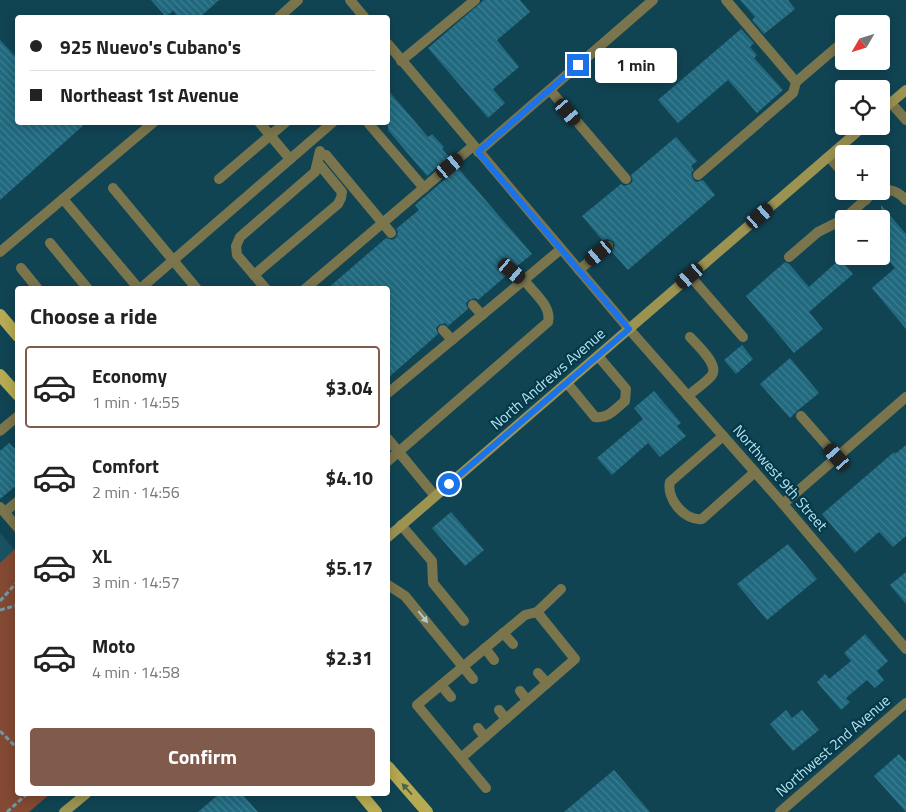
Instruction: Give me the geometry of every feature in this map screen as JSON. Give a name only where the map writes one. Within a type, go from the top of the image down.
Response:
[{"type":"main road","points":[[891,103],[906,90]]},
{"type":"main road","name":"North Andrews Avenue","points":[[390,535],[854,135]]},
{"type":"main road","points":[[2,320],[15,333]]},
{"type":"main road","points":[[1,378],[15,392]]},
{"type":"main road","points":[[390,769],[427,812]]},
{"type":"main road","points":[[64,812],[84,796]]},
{"type":"main road","points":[[363,796],[376,812]]},
{"type":"street","points":[[281,15],[298,0]]},
{"type":"street","points":[[350,0],[362,15]]},
{"type":"street","points":[[401,61],[475,0]]},
{"type":"street","points":[[309,286],[450,166],[476,149],[550,90],[653,0]]},
{"type":"street","points":[[726,0],[796,82]]},
{"type":"street","points":[[698,175],[793,93],[796,82],[835,50]]},
{"type":"street","name":"Northwest 9th Street","points":[[390,52],[401,61],[629,329],[783,504],[906,649]]},
{"type":"street","points":[[550,90],[626,179]]},
{"type":"street","points":[[891,103],[906,120]]},
{"type":"street","points":[[0,252],[150,125]]},
{"type":"street","points":[[261,125],[290,160]]},
{"type":"street","points":[[219,179],[283,125]]},
{"type":"street","points":[[143,286],[330,125]]},
{"type":"street","points":[[370,125],[424,188]]},
{"type":"street","points":[[312,140],[391,233]]},
{"type":"street","points":[[263,286],[237,255],[236,246],[240,237],[315,172],[323,153]]},
{"type":"street","points":[[829,156],[835,163]]},
{"type":"street","points":[[254,275],[338,204],[342,192],[318,163]]},
{"type":"street","points":[[113,188],[195,286]]},
{"type":"street","points":[[890,190],[901,194],[906,200]]},
{"type":"street","points":[[62,199],[136,286]]},
{"type":"street","points":[[854,210],[866,200]]},
{"type":"street","points":[[789,257],[818,232],[835,224]]},
{"type":"street","points":[[50,243],[86,286]]},
{"type":"street","points":[[579,270],[608,246]]},
{"type":"street","points":[[390,391],[561,249]]},
{"type":"street","points":[[21,268],[36,286]]},
{"type":"street","points":[[390,459],[548,322],[550,315],[547,308],[524,280],[512,271]]},
{"type":"street","points":[[690,276],[743,337]]},
{"type":"street","points":[[473,305],[482,315]]},
{"type":"street","points":[[443,330],[452,340]]},
{"type":"street","points":[[688,396],[714,370],[713,364],[690,337]]},
{"type":"street","points":[[567,383],[595,417],[602,418],[608,415],[625,401],[626,389],[598,356]]},
{"type":"street","points":[[783,504],[906,396]]},
{"type":"street","points":[[801,416],[837,457]]},
{"type":"street","points":[[0,431],[15,418]]},
{"type":"street","points":[[723,436],[670,482],[668,490],[670,497],[682,511],[688,517],[695,520],[702,519],[755,472]]},
{"type":"street","points":[[390,442],[436,496]]},
{"type":"street","points":[[15,502],[2,509],[15,524]]},
{"type":"street","points":[[401,525],[432,561],[432,583],[464,620]]},
{"type":"street","points":[[390,586],[405,596],[473,679]]},
{"type":"street","points":[[486,788],[417,706],[503,632],[525,615],[537,612],[561,589]]},
{"type":"street","points":[[461,758],[575,659],[537,612]]},
{"type":"street","points":[[503,632],[513,644]]},
{"type":"street","points":[[484,648],[494,660]]},
{"type":"street","points":[[538,673],[547,684]]},
{"type":"street","points":[[441,685],[452,697]]},
{"type":"street","points":[[520,691],[527,700]]},
{"type":"street","name":"Northwest 2nd Avenue","points":[[780,812],[906,703]]},
{"type":"street","points":[[499,710],[506,719]]},
{"type":"street","points":[[478,728],[485,737]]},
{"type":"path","points":[[0,601],[15,584]]},
{"type":"path","points":[[0,610],[15,606]]},
{"type":"path","points":[[0,731],[15,747]]},
{"type":"path","points":[[8,812],[25,796]]},
{"type":"shaded area","points":[[0,533],[15,550],[0,563]]},
{"type":"shaded area","points":[[15,549],[15,796],[48,796],[29,812],[0,812],[0,563]]},
{"type":"building","points":[[151,0],[219,0],[202,15],[176,15],[173,11],[168,15],[164,15]]},
{"type":"building","points":[[484,0],[520,0],[530,12],[497,40],[519,67],[493,89],[505,103],[488,118],[428,48]]},
{"type":"building","points":[[740,0],[788,0],[795,9],[764,34],[752,20],[755,17]]},
{"type":"building","points":[[741,29],[754,43],[750,47],[757,55],[754,58],[783,90],[757,113],[728,80],[678,123],[658,100]]},
{"type":"building","points":[[0,40],[15,56],[15,125],[84,125],[0,200]]},
{"type":"building","points":[[390,92],[428,137],[432,134],[444,147],[442,149],[449,157],[427,176],[388,130],[388,125],[390,125]]},
{"type":"building","points":[[676,137],[697,161],[691,166],[694,170],[691,173],[693,179],[696,182],[703,180],[715,195],[628,270],[612,252],[615,245],[613,241],[607,239],[603,241],[582,216],[621,184],[624,186],[630,184],[633,181],[631,175]]},
{"type":"building","points":[[458,168],[532,254],[517,266],[512,264],[507,267],[505,271],[507,275],[478,300],[475,298],[469,300],[466,303],[468,309],[448,326],[445,323],[439,325],[436,328],[438,334],[390,376],[390,286],[330,286],[386,238],[392,240],[396,238],[398,232],[396,229],[419,210],[415,205]]},
{"type":"building","points":[[890,215],[906,234],[906,329],[872,288],[895,268],[890,262]]},
{"type":"building","points":[[785,262],[789,264],[809,287],[835,264],[845,265],[853,274],[809,312],[823,329],[794,353],[746,296]]},
{"type":"building","points":[[742,345],[753,359],[736,374],[724,360]]},
{"type":"building","points":[[790,358],[819,393],[790,418],[760,384]]},
{"type":"building","points":[[654,391],[681,423],[677,426],[686,436],[660,457],[648,443],[612,475],[597,458],[643,419],[634,408]]},
{"type":"building","points":[[9,443],[15,449],[15,486],[0,499],[0,451]]},
{"type":"building","points":[[906,445],[906,536],[893,547],[879,532],[855,553],[822,514],[894,452],[895,454]]},
{"type":"building","points":[[451,512],[484,550],[465,566],[432,528]]},
{"type":"building","points":[[788,544],[817,579],[767,620],[737,584]]},
{"type":"building","points":[[906,572],[906,604],[890,585]]},
{"type":"building","points":[[865,634],[888,661],[877,671],[884,680],[875,688],[867,680],[846,698],[850,702],[841,710],[817,682],[825,674],[829,679],[851,661],[844,653]]},
{"type":"building","points":[[786,710],[792,718],[802,710],[819,730],[793,751],[770,724]]},
{"type":"building","points":[[899,754],[906,762],[906,812],[874,776]]},
{"type":"building","points":[[614,770],[650,812],[564,812]]},
{"type":"building","points":[[217,796],[244,796],[258,812],[198,812]]},
{"type":"route","points":[[449,484],[629,329],[478,152],[578,65]]}]
